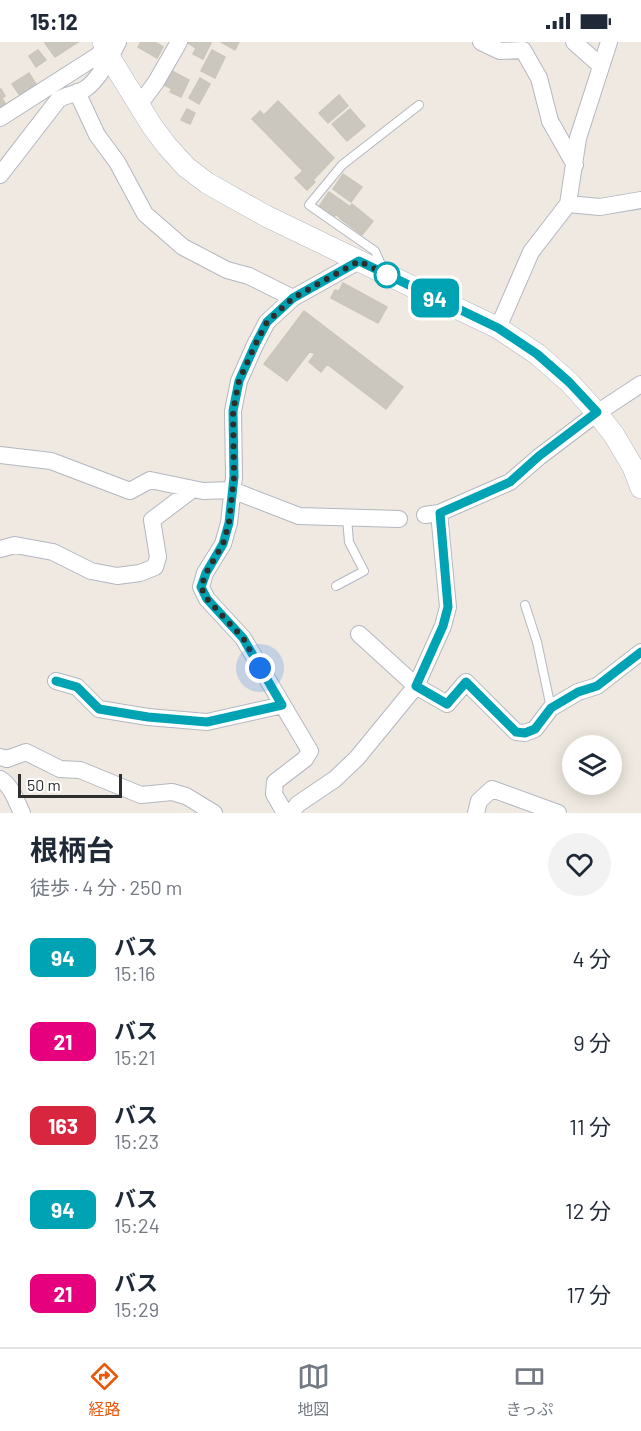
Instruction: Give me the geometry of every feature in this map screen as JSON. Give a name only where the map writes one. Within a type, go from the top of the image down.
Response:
[{"type":"street","points":[[139,105],[156,82],[179,42]]},
{"type":"street","points":[[481,42],[500,51],[523,50],[539,78],[550,121],[575,165]]},
{"type":"street","points":[[574,42],[601,66]]},
{"type":"street","points":[[498,328],[531,252],[568,204],[578,138],[609,42]]},
{"type":"street","points":[[110,47],[152,126],[186,167],[207,183],[266,216],[498,328],[537,354],[569,382],[597,412],[633,467],[641,488]]},
{"type":"street","points":[[0,175],[58,100],[63,96],[85,89],[91,83],[110,47]]},
{"type":"street","points":[[0,118],[110,47]]},
{"type":"street","points":[[77,92],[97,135],[117,162],[145,214],[183,247],[227,270],[249,276],[293,298]]},
{"type":"street","points":[[624,203],[641,190]]},
{"type":"street","points":[[568,204],[600,207],[641,200]]},
{"type":"street","points":[[285,813],[274,794],[275,782],[305,759],[310,751],[243,638],[207,599],[201,587],[206,573],[223,544],[229,523],[234,477],[233,411],[239,381],[255,345],[267,322],[293,298],[359,261]]},
{"type":"street","points":[[291,813],[298,804],[335,779],[357,758],[416,686],[443,626],[448,607],[432,514],[510,482],[539,456],[597,412],[641,384]]},
{"type":"street","points":[[0,455],[51,461],[130,491],[150,480],[203,491],[232,490],[299,516],[399,519]]},
{"type":"street","points":[[0,549],[15,545],[53,552],[92,571],[117,576],[140,573],[155,567],[158,557],[152,520],[193,489]]},
{"type":"street","points":[[359,634],[416,686],[447,704],[466,682],[516,732],[525,733],[535,729],[551,708],[578,692],[597,686],[641,652]]},
{"type":"street","points":[[56,681],[77,687],[99,709],[148,717],[207,722],[282,705]]},
{"type":"street","points":[[0,757],[7,759],[26,752],[60,768],[80,770],[141,795],[172,792],[186,796],[214,813]]},
{"type":"street","points":[[0,779],[12,791],[22,813]]},
{"type":"street","points":[[476,813],[479,801],[492,789],[558,813]]},
{"type":"lane","points":[[386,274],[375,251],[309,205],[342,165],[419,105]]},
{"type":"lane","points":[[336,586],[364,571],[349,542],[347,518]]},
{"type":"lane","points":[[525,605],[537,642],[551,708]]},
{"type":"building","points":[[46,42],[78,42],[55,57]]},
{"type":"building","points":[[141,42],[155,42],[163,47],[157,58],[138,47]]},
{"type":"building","points":[[188,42],[211,43],[203,59],[193,54],[196,48]]},
{"type":"building","points":[[221,42],[239,42],[235,50]]},
{"type":"building","points":[[38,50],[46,60],[36,67],[29,56]]},
{"type":"building","points":[[212,50],[225,57],[215,78],[201,71]]},
{"type":"building","points":[[172,71],[189,80],[181,97],[170,92],[172,89],[164,85]]},
{"type":"building","points":[[29,73],[36,84],[21,97],[12,84]]},
{"type":"building","points":[[200,78],[210,84],[199,104],[189,98]]},
{"type":"building","points":[[0,90],[6,105],[0,109]]},
{"type":"building","points":[[339,95],[348,106],[328,123],[319,113]]},
{"type":"building","points":[[278,101],[334,158],[313,180],[315,182],[307,190],[295,178],[303,171],[252,119],[260,111],[264,115]]},
{"type":"building","points":[[187,109],[195,113],[190,124],[181,120]]},
{"type":"building","points":[[350,109],[365,126],[347,141],[332,124]]},
{"type":"building","points":[[343,174],[362,187],[351,202],[333,189]]},
{"type":"building","points":[[329,192],[349,206],[340,218],[336,214],[333,218],[318,208]]},
{"type":"building","points":[[352,204],[373,221],[362,235],[341,219]]},
{"type":"building","points":[[343,283],[387,307],[378,323],[331,298],[335,290],[339,291]]},
{"type":"building","points":[[304,311],[403,387],[386,409],[327,364],[321,372],[309,362],[315,354],[310,351],[287,381],[264,364]]},
{"type":"bus line","name":"94","points":[[56,681],[77,687],[99,709],[148,717],[207,722],[282,705],[243,638],[207,599],[201,587],[206,573],[223,544],[229,523],[234,477],[233,411],[239,381],[255,345],[267,322],[293,298],[359,261],[498,328],[537,354],[569,382],[597,412],[539,456],[510,482],[440,513],[448,607],[443,626],[416,686],[447,704],[466,682],[516,732],[525,733],[535,729],[551,708],[578,692],[597,686],[641,652]]},
{"type":"route","points":[[260,668],[243,638],[207,599],[201,587],[206,573],[223,544],[229,523],[234,477],[233,411],[239,381],[267,322],[293,298],[359,261],[387,275]]}]
